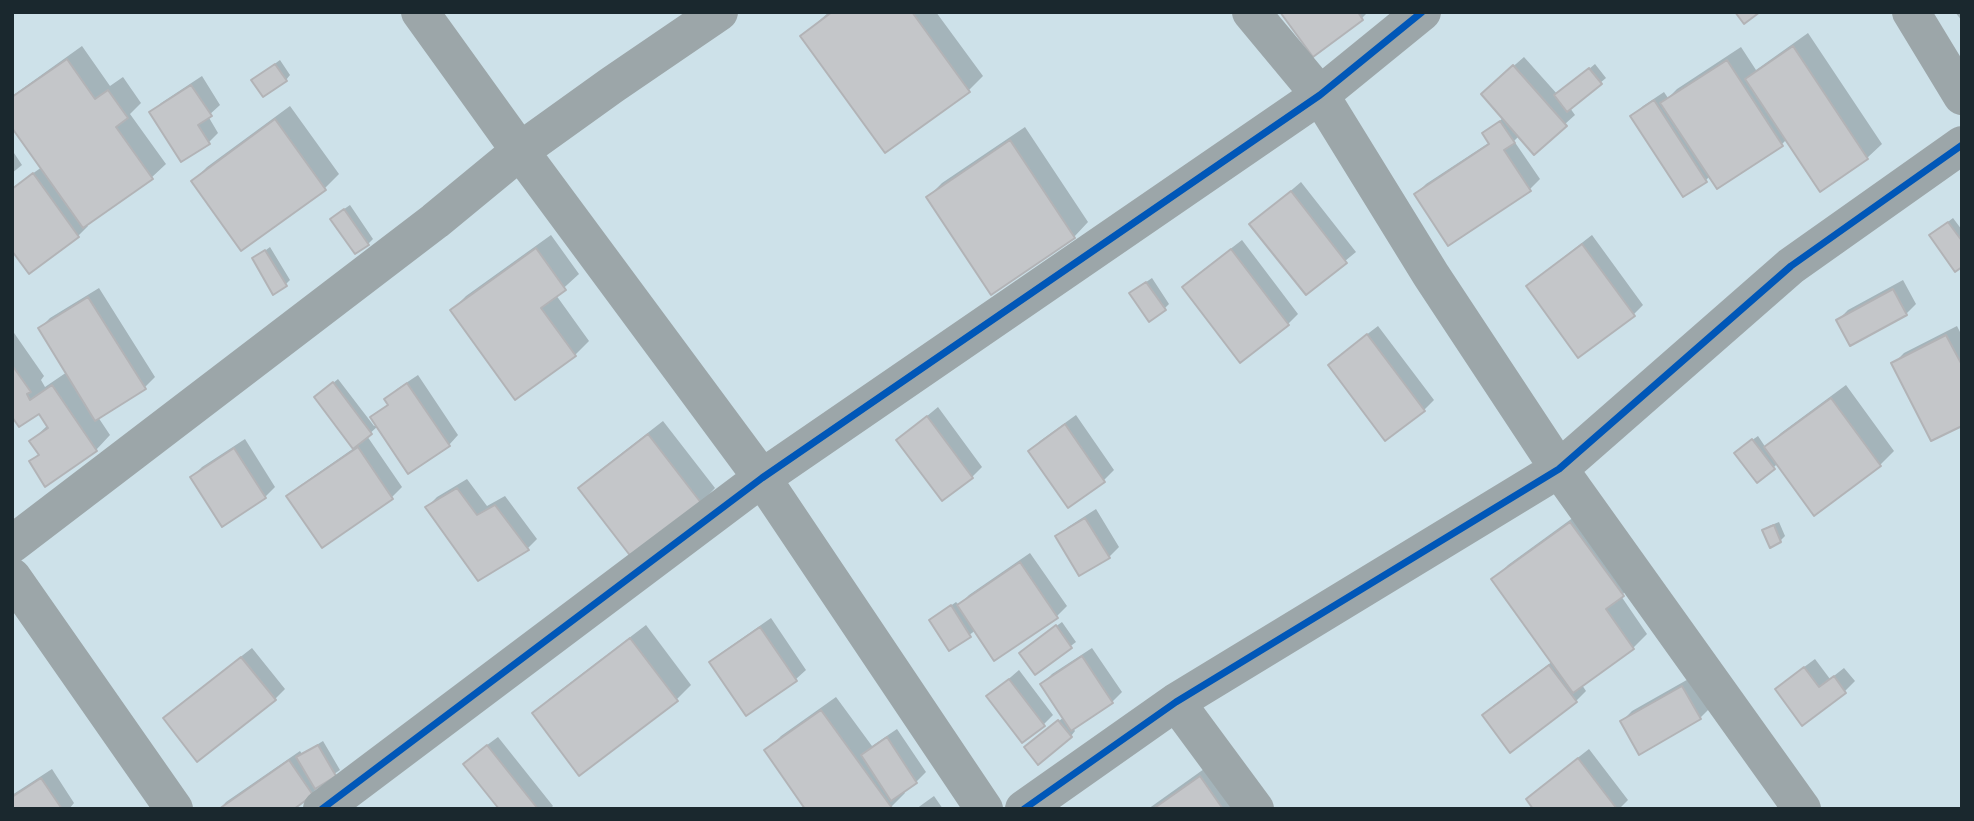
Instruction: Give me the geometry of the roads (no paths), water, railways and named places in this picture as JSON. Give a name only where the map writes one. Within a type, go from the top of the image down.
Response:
[{"type":"street","points":[[420,12],[762,478],[984,809]]},
{"type":"street","points":[[12,544],[424,230],[520,151],[719,12]]},
{"type":"street","points":[[1251,12],[1320,95],[1431,275],[1559,469],[1802,809]]},
{"type":"street","points":[[322,809],[762,478],[1320,95],[1422,12]]},
{"type":"street","points":[[1911,12],[1962,96]]},
{"type":"street","points":[[1024,809],[1176,702],[1559,469],[1791,266],[1962,145]]},
{"type":"street","points":[[12,577],[174,809]]},
{"type":"street","points":[[1176,702],[1255,809]]}]
